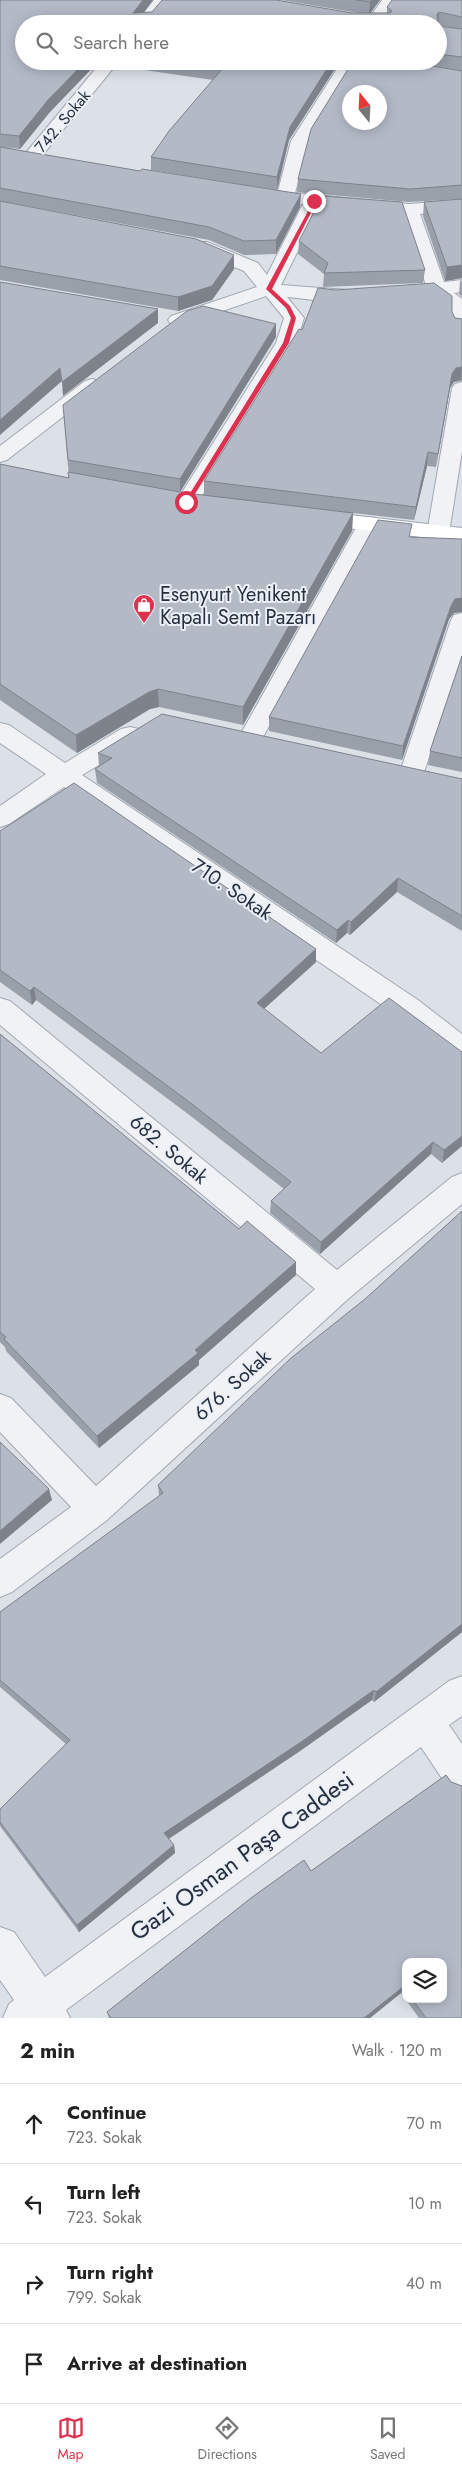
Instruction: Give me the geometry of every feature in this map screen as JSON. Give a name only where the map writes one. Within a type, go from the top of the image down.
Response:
[{"type":"main road","points":[[292,515],[462,535]]},
{"type":"street","points":[[150,15],[162,0]]},
{"type":"street","points":[[381,15],[390,0]]},
{"type":"street","name":"742. Sokak","points":[[51,161],[23,157],[104,70]]},
{"type":"street","points":[[285,199],[300,141],[344,70]]},
{"type":"street","points":[[246,193],[285,199],[410,209],[462,205]]},
{"type":"street","points":[[269,289],[314,201]]},
{"type":"street","points":[[410,209],[437,289],[461,307],[462,326]]},
{"type":"street","points":[[183,242],[202,246],[251,267],[288,308],[294,318],[286,343],[186,502]]},
{"type":"street","points":[[167,322],[269,289],[335,296],[380,294],[462,286]]},
{"type":"street","points":[[3,466],[109,373]]},
{"type":"street","points":[[438,533],[462,388]]},
{"type":"street","points":[[251,737],[369,524]]},
{"type":"street","points":[[437,777],[403,770],[454,679],[462,620]]},
{"type":"street","points":[[0,818],[63,775],[151,722]]},
{"type":"street","name":"710. Sokak","points":[[0,731],[460,1043]]},
{"type":"street","name":"682. Sokak","points":[[0,1009],[337,1289]]},
{"type":"street","name":"676. Sokak","points":[[0,1580],[95,1509],[337,1289],[462,1186]]},
{"type":"street","points":[[0,1409],[95,1509]]},
{"type":"street","name":"Gazi Osman Paşa Caddesi","points":[[38,2013],[462,1694]]},
{"type":"street","points":[[425,1721],[462,1776]]},
{"type":"street","points":[[0,1946],[38,2013]]},
{"type":"building","points":[[0,0],[143,0],[133,13],[152,12],[162,0],[276,0],[352,13],[390,13],[392,11],[387,7],[392,0],[462,0],[462,17],[439,12],[437,15],[15,15],[15,70],[77,70],[48,100],[19,136],[0,134]]},
{"type":"building","points":[[356,0],[372,0],[370,2]]},
{"type":"building","points":[[447,27],[462,29],[462,57],[447,55]]},
{"type":"building","points":[[447,68],[462,71],[462,185],[410,189],[298,179],[311,129],[347,70]]},
{"type":"building","points":[[221,70],[326,70],[290,127],[277,177],[151,157],[169,131]]},
{"type":"building","points":[[0,147],[140,171],[142,169],[301,194],[276,240],[244,241],[209,227],[0,188]]},
{"type":"building","points":[[322,196],[402,202],[425,270],[324,273],[328,263],[299,241]]},
{"type":"building","points":[[462,199],[462,265],[447,267],[424,202]]},
{"type":"building","points":[[0,201],[196,239],[234,255],[212,286],[178,297],[0,266]]},
{"type":"building","points":[[0,282],[158,309],[62,382],[60,368],[0,420]]},
{"type":"building","points":[[434,283],[452,296],[452,312],[455,318],[462,319],[462,367],[456,368],[452,374],[438,454],[428,452],[416,507],[204,481],[299,329],[302,330],[318,288],[336,290]]},
{"type":"building","points":[[203,306],[276,324],[180,479],[68,460],[63,405],[187,311]]},
{"type":"building","name":"Esenyurt Yenikent Kapalı Semt Pazarı","points":[[0,464],[69,478],[68,472],[186,493],[353,513],[243,707],[158,689],[149,692],[76,735],[0,684]]},
{"type":"building","points":[[378,520],[412,524],[409,537],[462,539],[462,598],[455,599],[451,606],[403,746],[269,717]]},
{"type":"building","points":[[462,656],[462,758],[430,751]]},
{"type":"building","points":[[162,714],[462,779],[462,916],[398,878],[351,922],[348,920],[337,930],[95,769],[112,758],[98,753]]},
{"type":"building","points":[[74,783],[316,949],[257,1003],[321,1053],[389,998],[462,1052],[462,1136],[444,1150],[433,1142],[321,1242],[271,1201],[291,1182],[192,1104],[34,987],[30,991],[0,970],[0,831]]},
{"type":"building","points":[[0,1034],[239,1229],[247,1221],[296,1262],[195,1350],[198,1353],[97,1436],[4,1339],[6,1337],[0,1332]]},
{"type":"building","points":[[462,1211],[462,1624],[376,1692],[374,1690],[301,1742],[164,1833],[174,1845],[77,1925],[0,1822],[0,1809],[70,1740],[0,1680],[0,1612],[163,1493],[158,1485],[291,1358],[365,1299]]},
{"type":"building","points":[[0,1442],[49,1489],[0,1531]]},
{"type":"building","points":[[446,1775],[451,1782],[462,1786],[462,2018],[426,2018],[415,2003],[447,2003],[447,1958],[402,1958],[402,1988],[364,2018],[111,2018],[107,2012],[251,1898],[304,1860],[311,1871]]},
{"type":"place","name":"Esenyurt Yenikent Kapalı Semt Pazarı","points":[[144,624]]},
{"type":"route","points":[[186,502],[286,343],[294,318],[288,308],[269,289],[314,201]]}]
